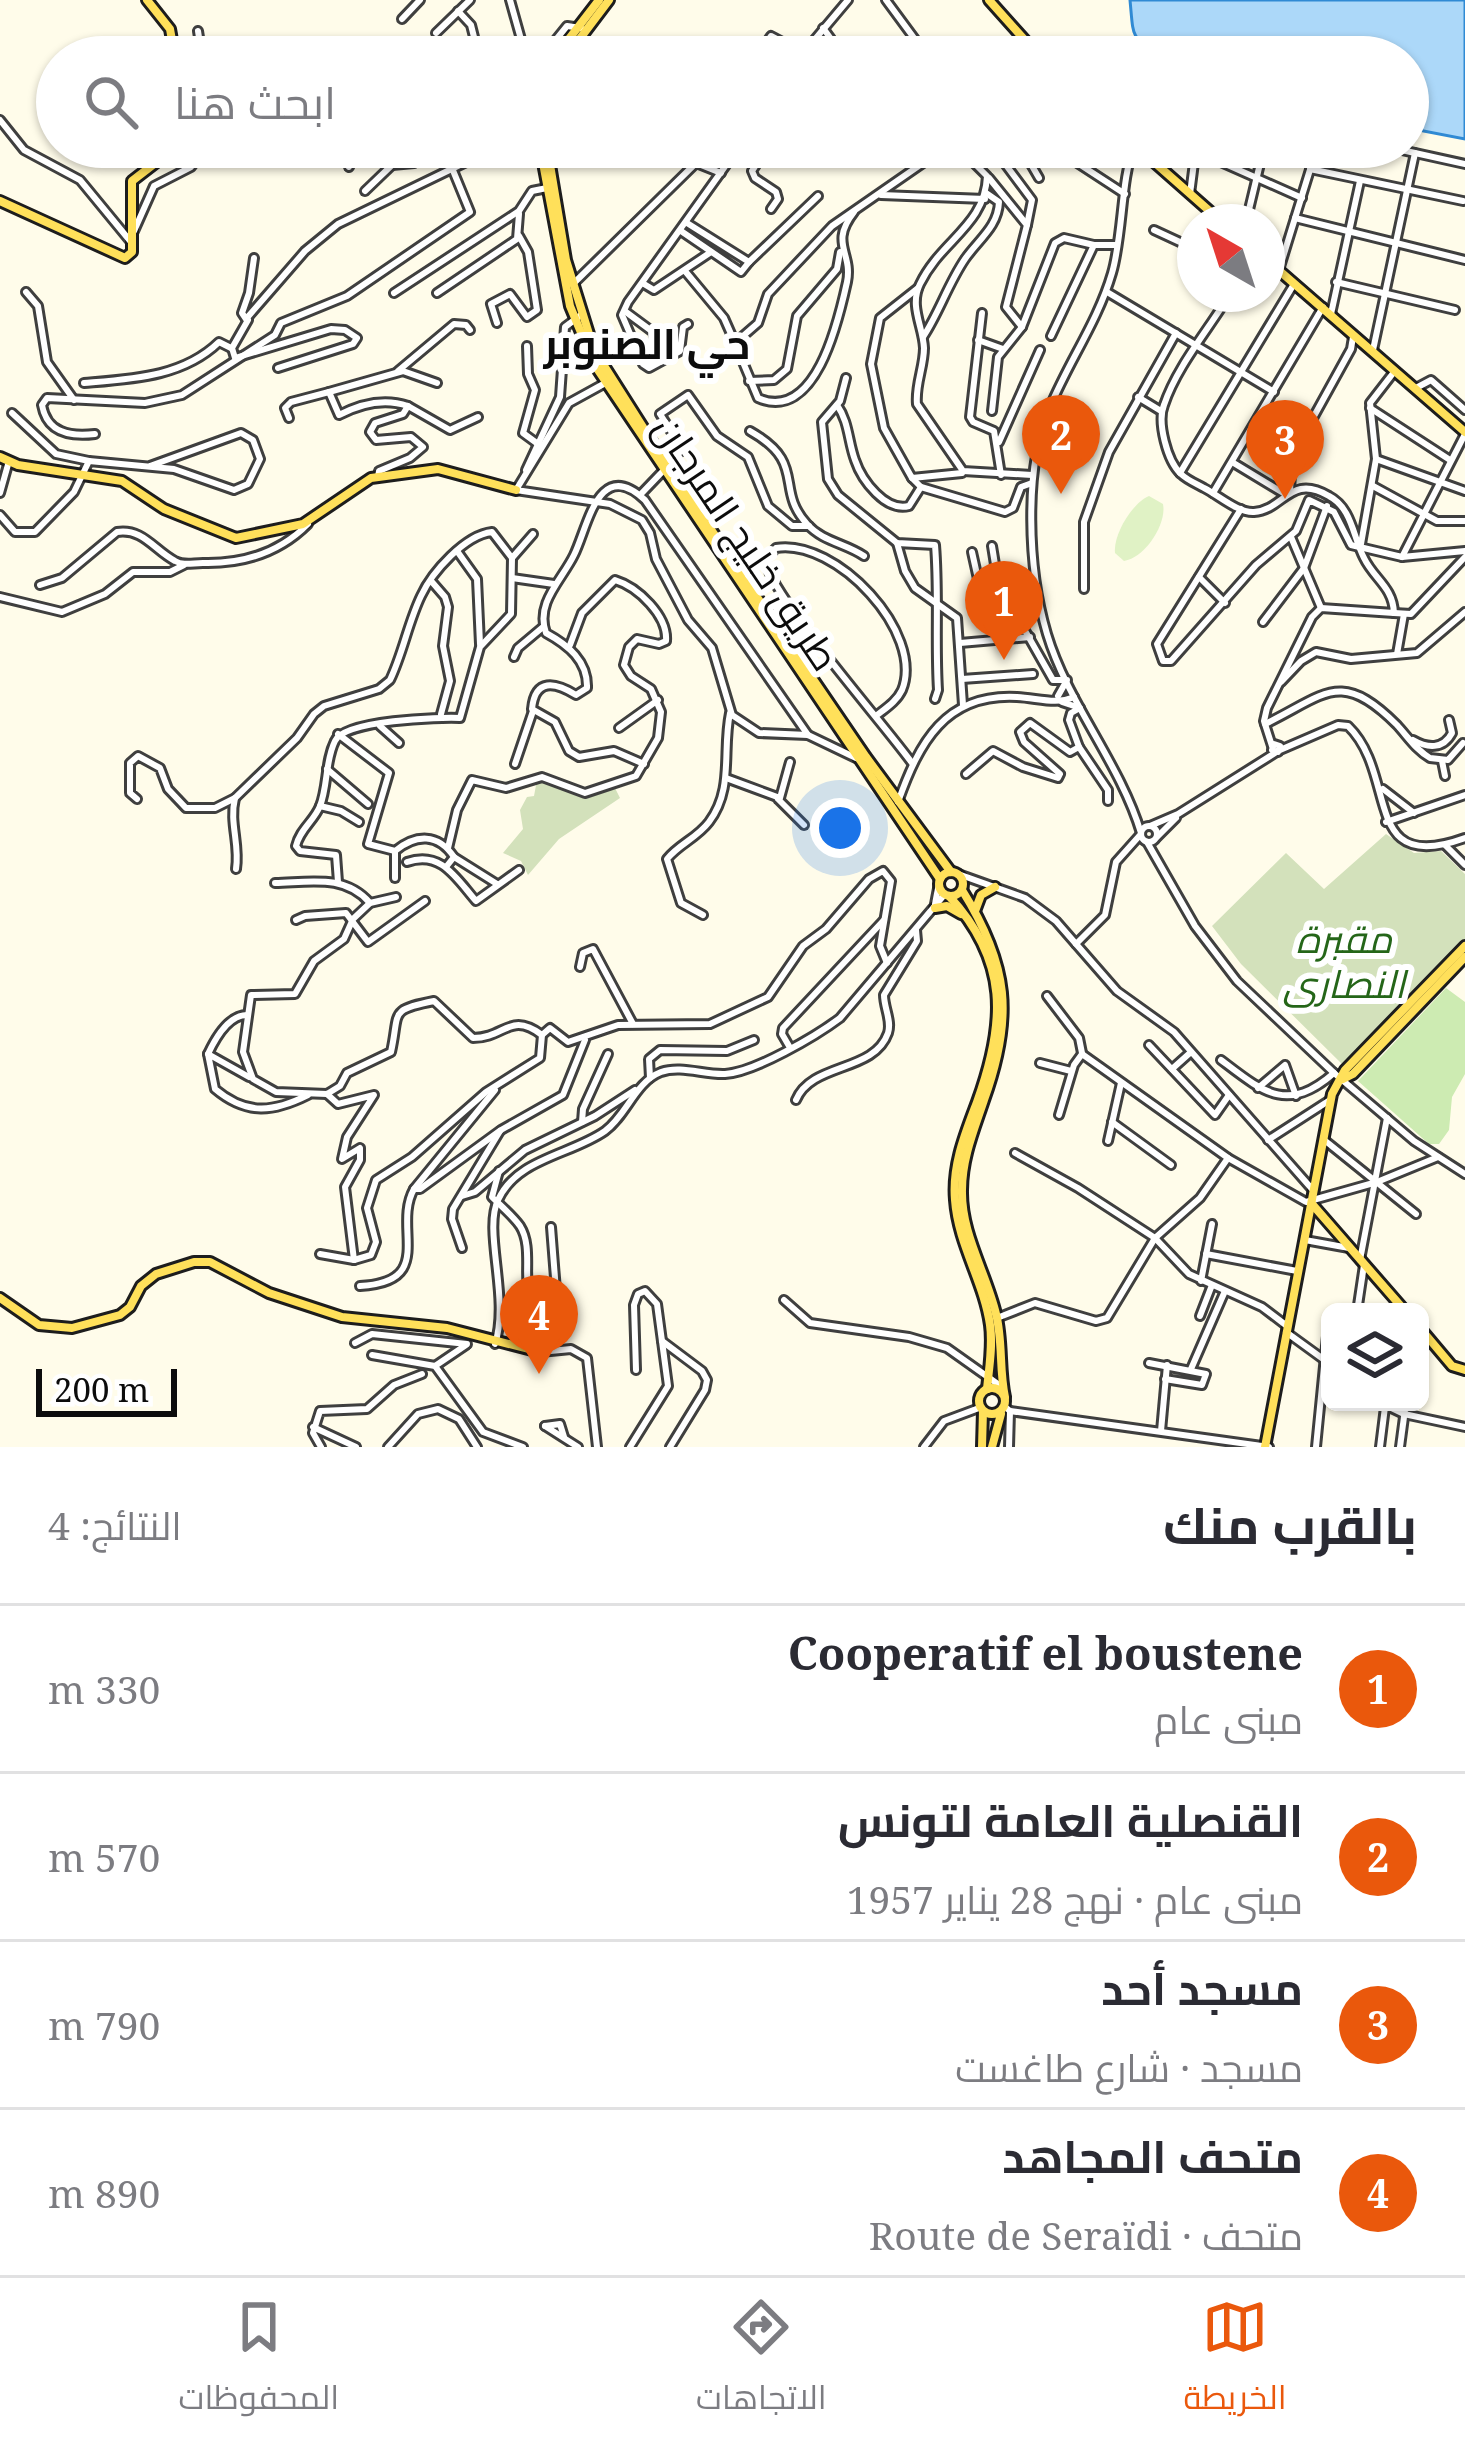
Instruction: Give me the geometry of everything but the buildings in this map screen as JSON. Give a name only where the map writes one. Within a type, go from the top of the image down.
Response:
[{"type":"main road","points":[[147,0],[171,36]]},
{"type":"main road","points":[[577,36],[599,0]]},
{"type":"main road","points":[[574,36],[609,0]]},
{"type":"main road","points":[[989,0],[1021,36]]},
{"type":"main road","points":[[0,201],[109,249],[121,259],[129,256],[132,181],[149,168]]},
{"type":"main road","name":"طريق خليج المرجان","points":[[547,168],[578,316],[609,381],[863,758],[947,895],[973,917]]},
{"type":"main road","points":[[1160,168],[1201,204]]},
{"type":"main road","points":[[1285,276],[1465,433]]},
{"type":"main road","points":[[571,286],[582,278]]},
{"type":"main road","points":[[571,286],[582,278]]},
{"type":"main road","points":[[4,459],[122,482],[164,509],[236,538],[292,528],[360,482],[378,477],[438,469],[516,490]]},
{"type":"main road","name":"طريق خليج المرجان","points":[[863,758],[955,873]]},
{"type":"main road","points":[[940,881],[955,873],[962,889],[992,964],[998,1020],[988,1069],[961,1147],[955,1197],[962,1240],[990,1321],[987,1390]]},
{"type":"main road","points":[[973,917],[981,895],[991,885]]},
{"type":"main road","points":[[947,895],[962,889]]},
{"type":"main road","points":[[935,908],[947,906],[973,917],[998,962],[1005,1019],[994,1072],[967,1149],[962,1194],[968,1234],[997,1318],[1005,1402],[992,1447]]},
{"type":"main road","points":[[1391,1027],[1465,946]]},
{"type":"main road","points":[[1266,1447],[1338,1076],[1465,957]]},
{"type":"main road","points":[[1311,1203],[1398,1303]]},
{"type":"main road","points":[[0,1298],[39,1325],[72,1328],[120,1315],[156,1274],[202,1261],[222,1265],[269,1293],[342,1317],[441,1327],[497,1344]]},
{"type":"main road","points":[[441,1327],[470,1341],[541,1352]]},
{"type":"main road","points":[[1429,1339],[1452,1366],[1465,1370]]},
{"type":"main road","points":[[982,1447],[981,1396],[995,1388],[1005,1402]]},
{"type":"main road","points":[[981,1409],[993,1414],[1005,1402]]},
{"type":"street","points":[[402,19],[420,0]]},
{"type":"street","points":[[436,34],[470,0]]},
{"type":"street","points":[[817,36],[848,0]]},
{"type":"street","points":[[891,2],[914,36]]},
{"type":"street","points":[[514,3],[521,36]]},
{"type":"street","points":[[458,11],[474,36]]},
{"type":"street","points":[[559,36],[567,26],[581,28]]},
{"type":"street","points":[[823,28],[828,36]]},
{"type":"street","points":[[198,31],[199,36]]},
{"type":"street","points":[[0,121],[24,150],[36,156]]},
{"type":"street","points":[[1429,156],[1465,164]]},
{"type":"street","points":[[58,168],[80,180],[131,238],[154,186],[187,168]]},
{"type":"street","points":[[365,191],[389,168]]},
{"type":"street","points":[[582,278],[691,168]]},
{"type":"street","points":[[708,168],[721,173]]},
{"type":"street","points":[[688,324],[683,327],[680,351],[649,368],[623,320],[624,308],[724,168]]},
{"type":"street","points":[[754,168],[755,178],[776,192],[778,199],[771,209]]},
{"type":"street","points":[[735,343],[758,323],[774,287],[832,226],[916,168]]},
{"type":"street","points":[[979,168],[1027,225]]},
{"type":"street","points":[[1008,168],[1033,200],[1006,307],[1022,327]]},
{"type":"street","points":[[1035,168],[1039,178]]},
{"type":"street","points":[[1085,168],[1126,195]]},
{"type":"street","points":[[1131,168],[1106,292],[1049,408],[1033,479],[1041,608],[1054,655],[1144,838],[1214,956],[1338,1076],[1465,1174]]},
{"type":"street","points":[[1190,194],[1193,168]]},
{"type":"street","points":[[1236,168],[1301,198]]},
{"type":"street","points":[[1250,204],[1259,168]]},
{"type":"street","points":[[1372,353],[1413,168]]},
{"type":"street","points":[[95,434],[58,432],[45,418],[42,405],[47,398],[146,403],[182,395],[275,335],[281,323],[354,291],[470,212],[452,169],[327,231],[249,319],[232,348]]},
{"type":"street","points":[[1285,250],[1310,169],[1463,201]]},
{"type":"street","points":[[987,176],[986,196],[973,220],[952,237],[918,288],[880,318],[871,364],[884,428],[921,487],[1005,512],[1012,508],[1021,487],[1033,479]]},
{"type":"street","points":[[1214,493],[1327,311],[1360,181]]},
{"type":"street","points":[[394,292],[519,211],[529,194],[550,187]]},
{"type":"street","points":[[877,195],[986,196],[999,202],[1000,210],[984,240],[964,260],[923,338]]},
{"type":"street","points":[[681,231],[741,272],[818,196]]},
{"type":"street","points":[[749,381],[774,380],[787,369],[796,316],[837,269],[842,230],[862,203]]},
{"type":"street","points":[[497,323],[491,304],[510,293],[526,317],[537,310],[531,265],[519,236],[519,211]]},
{"type":"street","points":[[1295,218],[1465,260]]},
{"type":"street","points":[[687,223],[749,262]]},
{"type":"street","points":[[1154,230],[1177,241]]},
{"type":"street","points":[[437,293],[519,236]]},
{"type":"street","points":[[992,411],[998,357],[1022,327],[1056,241],[1119,245]]},
{"type":"street","points":[[1051,336],[1094,245]]},
{"type":"street","points":[[686,271],[724,318],[758,398],[770,403],[790,400],[808,387],[847,281],[841,248]]},
{"type":"street","points":[[644,284],[653,290],[711,252]]},
{"type":"street","points":[[249,319],[242,313],[254,258]]},
{"type":"street","points":[[1336,282],[1455,310]]},
{"type":"street","points":[[1180,473],[1294,284]]},
{"type":"street","points":[[918,288],[915,306],[923,338],[917,404],[965,472]]},
{"type":"street","points":[[26,292],[38,306],[47,362],[76,401]]},
{"type":"street","points":[[1106,292],[1274,392]]},
{"type":"street","points":[[624,308],[628,316],[653,332],[662,358]]},
{"type":"street","points":[[1219,312],[1161,412],[1170,454],[1180,473],[1240,509],[1260,511],[1288,493],[1307,488],[1331,496],[1346,513],[1363,557],[1387,587],[1394,613]]},
{"type":"street","points":[[982,313],[970,417],[992,429],[1001,475]]},
{"type":"street","points":[[526,474],[560,397],[564,330],[578,316]]},
{"type":"street","points":[[289,418],[288,404],[398,371],[454,324],[470,330]]},
{"type":"street","points":[[236,358],[331,329],[345,330],[357,338],[353,344],[278,368]]},
{"type":"street","points":[[1084,589],[1084,522],[1109,452],[1176,333]]},
{"type":"street","points":[[1288,493],[1292,456],[1351,349],[1353,337]]},
{"type":"street","points":[[978,340],[1003,349]]},
{"type":"street","points":[[84,383],[156,374],[194,362],[219,342],[232,348],[236,358]]},
{"type":"street","points":[[527,346],[530,379],[536,386],[523,433],[538,444]]},
{"type":"street","points":[[998,445],[1040,350]]},
{"type":"street","points":[[398,371],[420,374],[437,383]]},
{"type":"street","points":[[1360,546],[1376,459],[1371,399],[1394,372]]},
{"type":"street","points":[[846,378],[837,405],[822,422],[828,479],[855,512],[897,543],[915,589],[956,616],[963,708]]},
{"type":"street","points":[[1414,390],[1431,380],[1465,410]]},
{"type":"street","points":[[609,381],[569,404],[516,490],[630,511],[645,524],[657,562],[691,624],[714,653],[730,712],[726,778],[719,808],[706,827],[667,860],[681,903],[703,915]]},
{"type":"street","points":[[329,392],[339,415],[363,404],[397,402],[450,430],[478,417]]},
{"type":"street","points":[[640,495],[683,450],[660,414],[688,395],[716,436],[748,458],[768,506],[792,526],[809,526]]},
{"type":"street","points":[[560,397],[569,404]]},
{"type":"street","points":[[1138,397],[1161,412]]},
{"type":"street","points":[[837,405],[847,425],[855,463],[886,503],[909,506],[921,487]]},
{"type":"street","points":[[378,477],[379,471],[424,447],[411,436],[376,440],[370,432],[375,423],[403,414],[408,406]]},
{"type":"street","points":[[1370,408],[1450,460]]},
{"type":"street","points":[[12,413],[56,454],[89,461],[174,470],[234,490],[248,484],[260,464],[254,440],[241,433],[150,466]]},
{"type":"street","points":[[750,431],[781,453],[794,502],[809,526],[832,543],[864,556]]},
{"type":"street","points":[[1250,432],[1292,456]]},
{"type":"street","points":[[1402,557],[1465,433]]},
{"type":"street","points":[[174,470],[175,456]]},
{"type":"street","points":[[0,493],[4,459]]},
{"type":"street","points":[[1376,459],[1465,491]]},
{"type":"street","points":[[0,515],[15,532],[35,532],[74,492],[89,461]]},
{"type":"street","points":[[1232,462],[1288,493]]},
{"type":"street","points":[[912,478],[965,472],[1033,479]]},
{"type":"street","points":[[1373,486],[1442,522],[1465,521]]},
{"type":"street","points":[[514,657],[543,627],[554,584],[572,560],[595,502],[618,488],[640,495],[808,735]]},
{"type":"street","points":[[1240,509],[1157,644],[1160,658],[1171,661],[1256,565],[1291,537],[1310,500],[1327,506],[1338,518],[1348,543],[1402,557],[1465,554]]},
{"type":"street","points":[[1263,622],[1304,568],[1327,506]]},
{"type":"street","points":[[0,597],[62,613],[105,594],[134,572],[170,572],[184,565],[251,559],[298,534],[314,517]]},
{"type":"street","points":[[40,585],[62,578],[104,539],[125,530],[139,534],[184,565]]},
{"type":"street","points":[[137,799],[130,793],[130,763],[138,756],[160,767],[168,789],[186,808],[215,808],[235,798],[324,706],[390,680],[422,594],[457,551],[488,531],[512,558]]},
{"type":"street","points":[[480,647],[511,614],[512,558],[533,534]]},
{"type":"street","points":[[1291,537],[1322,608]]},
{"type":"street","points":[[897,543],[934,544],[939,605],[935,699]]},
{"type":"street","points":[[992,546],[998,583],[1047,674],[1053,680],[1067,680]]},
{"type":"street","points":[[876,716],[900,695],[905,675],[888,618],[865,586],[840,566],[796,547],[776,548],[765,560],[767,571],[876,716],[912,763]]},
{"type":"street","points":[[338,734],[441,715],[460,718],[480,647],[477,579],[457,551]]},
{"type":"street","points":[[972,552],[980,588],[998,583]]},
{"type":"street","points":[[1322,608],[1415,611],[1465,554]]},
{"type":"street","points":[[1199,577],[1226,603]]},
{"type":"street","points":[[512,578],[554,584]]},
{"type":"street","points":[[432,582],[448,607],[443,646],[450,681],[441,715]]},
{"type":"street","points":[[448,848],[457,810],[472,780],[506,788],[542,777],[584,794],[630,780],[644,764],[662,722],[658,700],[627,672],[625,656],[637,639],[663,644],[666,628],[655,610],[624,582],[611,582],[586,607],[570,647]]},
{"type":"street","points":[[1276,748],[1267,728],[1276,688],[1305,628],[1322,608]]},
{"type":"street","points":[[1276,688],[1316,652],[1351,659],[1423,650],[1465,612]]},
{"type":"street","points":[[1397,654],[1404,614]]},
{"type":"street","points":[[515,764],[534,698],[543,685],[556,683],[576,694],[586,688],[587,677],[570,647],[543,627]]},
{"type":"street","points":[[960,643],[1030,637]]},
{"type":"street","points":[[962,679],[1033,674]]},
{"type":"street","points":[[1058,700],[1067,680]]},
{"type":"street","points":[[1267,728],[1311,698],[1351,691],[1367,698],[1424,754],[1442,760],[1454,756],[1462,743]]},
{"type":"street","points":[[1058,700],[1073,694]]},
{"type":"street","points":[[898,802],[928,735],[963,708],[995,696],[1058,700],[1080,708]]},
{"type":"street","points":[[619,728],[658,700]]},
{"type":"street","points":[[1080,708],[1069,718],[1079,747],[1108,790],[1108,802]]},
{"type":"street","points":[[533,710],[555,722],[569,751],[579,757],[614,751],[644,764]]},
{"type":"street","points":[[730,712],[759,733],[808,735],[863,758]]},
{"type":"street","points":[[1410,738],[1431,747],[1443,743],[1452,733],[1449,720]]},
{"type":"street","points":[[966,774],[993,751],[1023,767],[1059,777],[1022,740],[1021,729],[1028,723],[1070,752],[1079,747]]},
{"type":"street","points":[[378,724],[400,743]]},
{"type":"street","points":[[1076,944],[1106,915],[1116,862],[1144,838],[1150,826],[1178,814],[1276,748],[1338,725],[1348,726],[1370,753],[1386,822],[1405,842],[1444,845],[1465,838]]},
{"type":"street","points":[[338,734],[320,806],[296,846],[337,855],[338,881]]},
{"type":"street","points":[[338,734],[389,773],[368,844],[395,851],[417,836],[448,848],[496,884],[502,885],[519,870]]},
{"type":"street","points":[[1442,760],[1445,776]]},
{"type":"street","points":[[726,778],[782,796],[790,762]]},
{"type":"street","points":[[327,769],[368,804]]},
{"type":"street","points":[[1380,787],[1414,812]]},
{"type":"street","points":[[1386,822],[1465,795]]},
{"type":"street","points":[[776,796],[804,825]]},
{"type":"street","points":[[235,798],[231,813],[238,845],[236,868]]},
{"type":"street","points":[[320,806],[359,822]]},
{"type":"street","points":[[1133,810],[1157,837],[1157,858]]},
{"type":"street","points":[[1144,838],[1157,837],[1178,814]]},
{"type":"street","points":[[1444,845],[1465,866]]},
{"type":"street","points":[[395,851],[395,878]]},
{"type":"street","points":[[446,867],[454,857]]},
{"type":"street","points":[[407,862],[432,858],[476,901],[496,884]]},
{"type":"street","points":[[542,1035],[552,1028],[566,1042],[607,1027],[710,1024],[767,997],[803,946],[881,871],[891,881],[880,946],[887,963]]},
{"type":"street","points":[[955,873],[1038,907],[1117,991],[1167,1025],[1313,1190]]},
{"type":"street","points":[[275,884],[338,881],[357,889],[370,903]]},
{"type":"street","points":[[935,908],[940,881]]},
{"type":"street","points":[[962,889],[991,885]]},
{"type":"street","points":[[497,1344],[506,1317],[494,1217],[506,1187],[528,1168],[610,1127],[650,1078],[673,1070],[735,1073],[840,1018],[947,895]]},
{"type":"street","points":[[253,1079],[243,1052],[249,998],[298,991],[314,961],[344,939],[352,920],[370,903],[396,897]]},
{"type":"street","points":[[296,920],[339,912],[369,942],[425,902]]},
{"type":"street","points":[[789,1046],[783,1028],[884,920]]},
{"type":"street","points":[[796,1100],[808,1083],[881,1045],[889,1031],[884,995],[917,941],[916,930]]},
{"type":"street","points":[[580,968],[583,953],[593,949],[633,1024]]},
{"type":"street","points":[[1047,995],[1079,1039],[1082,1054],[1059,1114]]},
{"type":"street","points":[[208,1054],[276,1092],[327,1094],[340,1086],[347,1073],[391,1052],[394,1016],[406,1007],[438,1001],[473,1038],[489,1038],[518,1023],[542,1035]]},
{"type":"street","points":[[247,1015],[228,1024],[208,1054],[215,1089],[239,1102],[273,1111],[308,1094]]},
{"type":"street","points":[[320,1254],[353,1260],[376,1250],[367,1208],[376,1180],[540,1058],[542,1035]]},
{"type":"street","points":[[414,1190],[500,1130],[547,1108],[562,1095],[586,1038]]},
{"type":"street","points":[[650,1078],[649,1059],[660,1050],[727,1051],[754,1040]]},
{"type":"street","points":[[1149,1045],[1215,1115],[1229,1095]]},
{"type":"street","points":[[1172,1069],[1191,1052]]},
{"type":"street","points":[[582,1122],[583,1109],[608,1054]]},
{"type":"street","points":[[1082,1054],[1228,1158],[1311,1203],[1438,1157]]},
{"type":"street","points":[[1221,1060],[1273,1095],[1296,1096],[1338,1076]]},
{"type":"street","points":[[1040,1063],[1072,1071]]},
{"type":"street","points":[[1258,1088],[1285,1064],[1296,1096]]},
{"type":"street","points":[[1108,1141],[1121,1083]]},
{"type":"street","points":[[360,1286],[380,1285],[404,1266],[411,1247],[405,1204],[497,1086]]},
{"type":"street","points":[[462,1196],[467,1197],[525,1150],[642,1086]]},
{"type":"street","points":[[327,1094],[338,1104],[374,1095],[347,1136],[342,1159],[360,1148],[360,1160],[346,1187],[353,1260]]},
{"type":"street","points":[[1268,1140],[1330,1100]]},
{"type":"street","points":[[1358,1303],[1388,1118]]},
{"type":"street","points":[[1112,1122],[1171,1165]]},
{"type":"street","points":[[462,1248],[453,1209],[500,1130]]},
{"type":"street","points":[[1323,1139],[1416,1214]]},
{"type":"street","points":[[1015,1153],[1155,1238],[1174,1262],[1202,1281],[1262,1307],[1321,1356]]},
{"type":"street","points":[[997,1318],[1035,1303],[1105,1320],[1155,1238],[1200,1198],[1228,1158]]},
{"type":"street","points":[[500,1171],[492,1195],[522,1230],[531,1305],[553,1322],[559,1316],[551,1227]]},
{"type":"street","points":[[1202,1281],[1212,1224]]},
{"type":"street","points":[[1305,1240],[1352,1249]]},
{"type":"street","points":[[1206,1254],[1298,1272]]},
{"type":"street","points":[[1200,1316],[1212,1285]]},
{"type":"street","points":[[1191,1369],[1225,1291]]},
{"type":"street","points":[[630,1447],[668,1386],[656,1300],[649,1292],[641,1292],[634,1305],[636,1370]]},
{"type":"street","points":[[784,1300],[810,1323],[931,1342],[988,1375],[1005,1402],[1009,1447]]},
{"type":"street","points":[[355,1343],[372,1334],[470,1341]]},
{"type":"street","points":[[434,1366],[470,1341]]},
{"type":"street","points":[[662,1341],[707,1380],[670,1447]]},
{"type":"street","points":[[541,1352],[571,1349],[587,1358],[597,1447]]},
{"type":"street","points":[[372,1355],[434,1366],[483,1432],[523,1447]]},
{"type":"street","points":[[1149,1363],[1206,1374],[1202,1385],[1165,1379]]},
{"type":"street","points":[[1161,1431],[1167,1366]]},
{"type":"street","points":[[321,1447],[313,1427],[320,1411],[368,1409],[394,1385],[422,1374]]},
{"type":"street","points":[[1005,1402],[1266,1447]]},
{"type":"street","points":[[960,1407],[981,1409]]},
{"type":"street","points":[[388,1447],[413,1419],[431,1409],[455,1415],[477,1447]]},
{"type":"street","points":[[923,1447],[944,1421],[981,1409]]},
{"type":"street","points":[[1316,1447],[1321,1411]]},
{"type":"street","points":[[1380,1447],[1382,1411]]},
{"type":"street","points":[[1397,1411],[1465,1427]]},
{"type":"street","points":[[1400,1447],[1404,1411]]},
{"type":"street","points":[[313,1427],[356,1447]]},
{"type":"street","points":[[564,1437],[578,1447]]},
{"type":"green space","points":[[1149,496],[1163,504],[1162,521],[1147,547],[1124,561],[1115,553],[1120,529],[1130,512]]},
{"type":"green space","points":[[537,780],[583,797],[615,788],[620,798],[559,839],[528,875],[521,861],[503,853],[523,829],[520,810],[527,797],[534,796]]},
{"type":"green space","name":"مقبرة النصارى","points":[[1386,834],[1414,853],[1441,851],[1465,874],[1465,943],[1344,1066],[1241,964],[1212,926],[1286,853],[1324,889]]},
{"type":"green space","points":[[1446,988],[1465,1002],[1465,1074],[1452,1097],[1449,1130],[1439,1144],[1429,1144],[1358,1081]]},
{"type":"water","points":[[1130,0],[1465,0],[1465,139],[1429,132],[1429,36],[1136,36]]},
{"type":"place","name":"القنصلية العامة لتونس","points":[[1061,494]]},
{"type":"place","name":"مسجد أحد","points":[[1285,499]]},
{"type":"place","name":"Cooperatif el boustene","points":[[1004,660]]},
{"type":"place","name":"متحف المجاهد","points":[[539,1374]]},
{"type":"district","name":"حي الصنوبر","points":[[647,342]]}]
